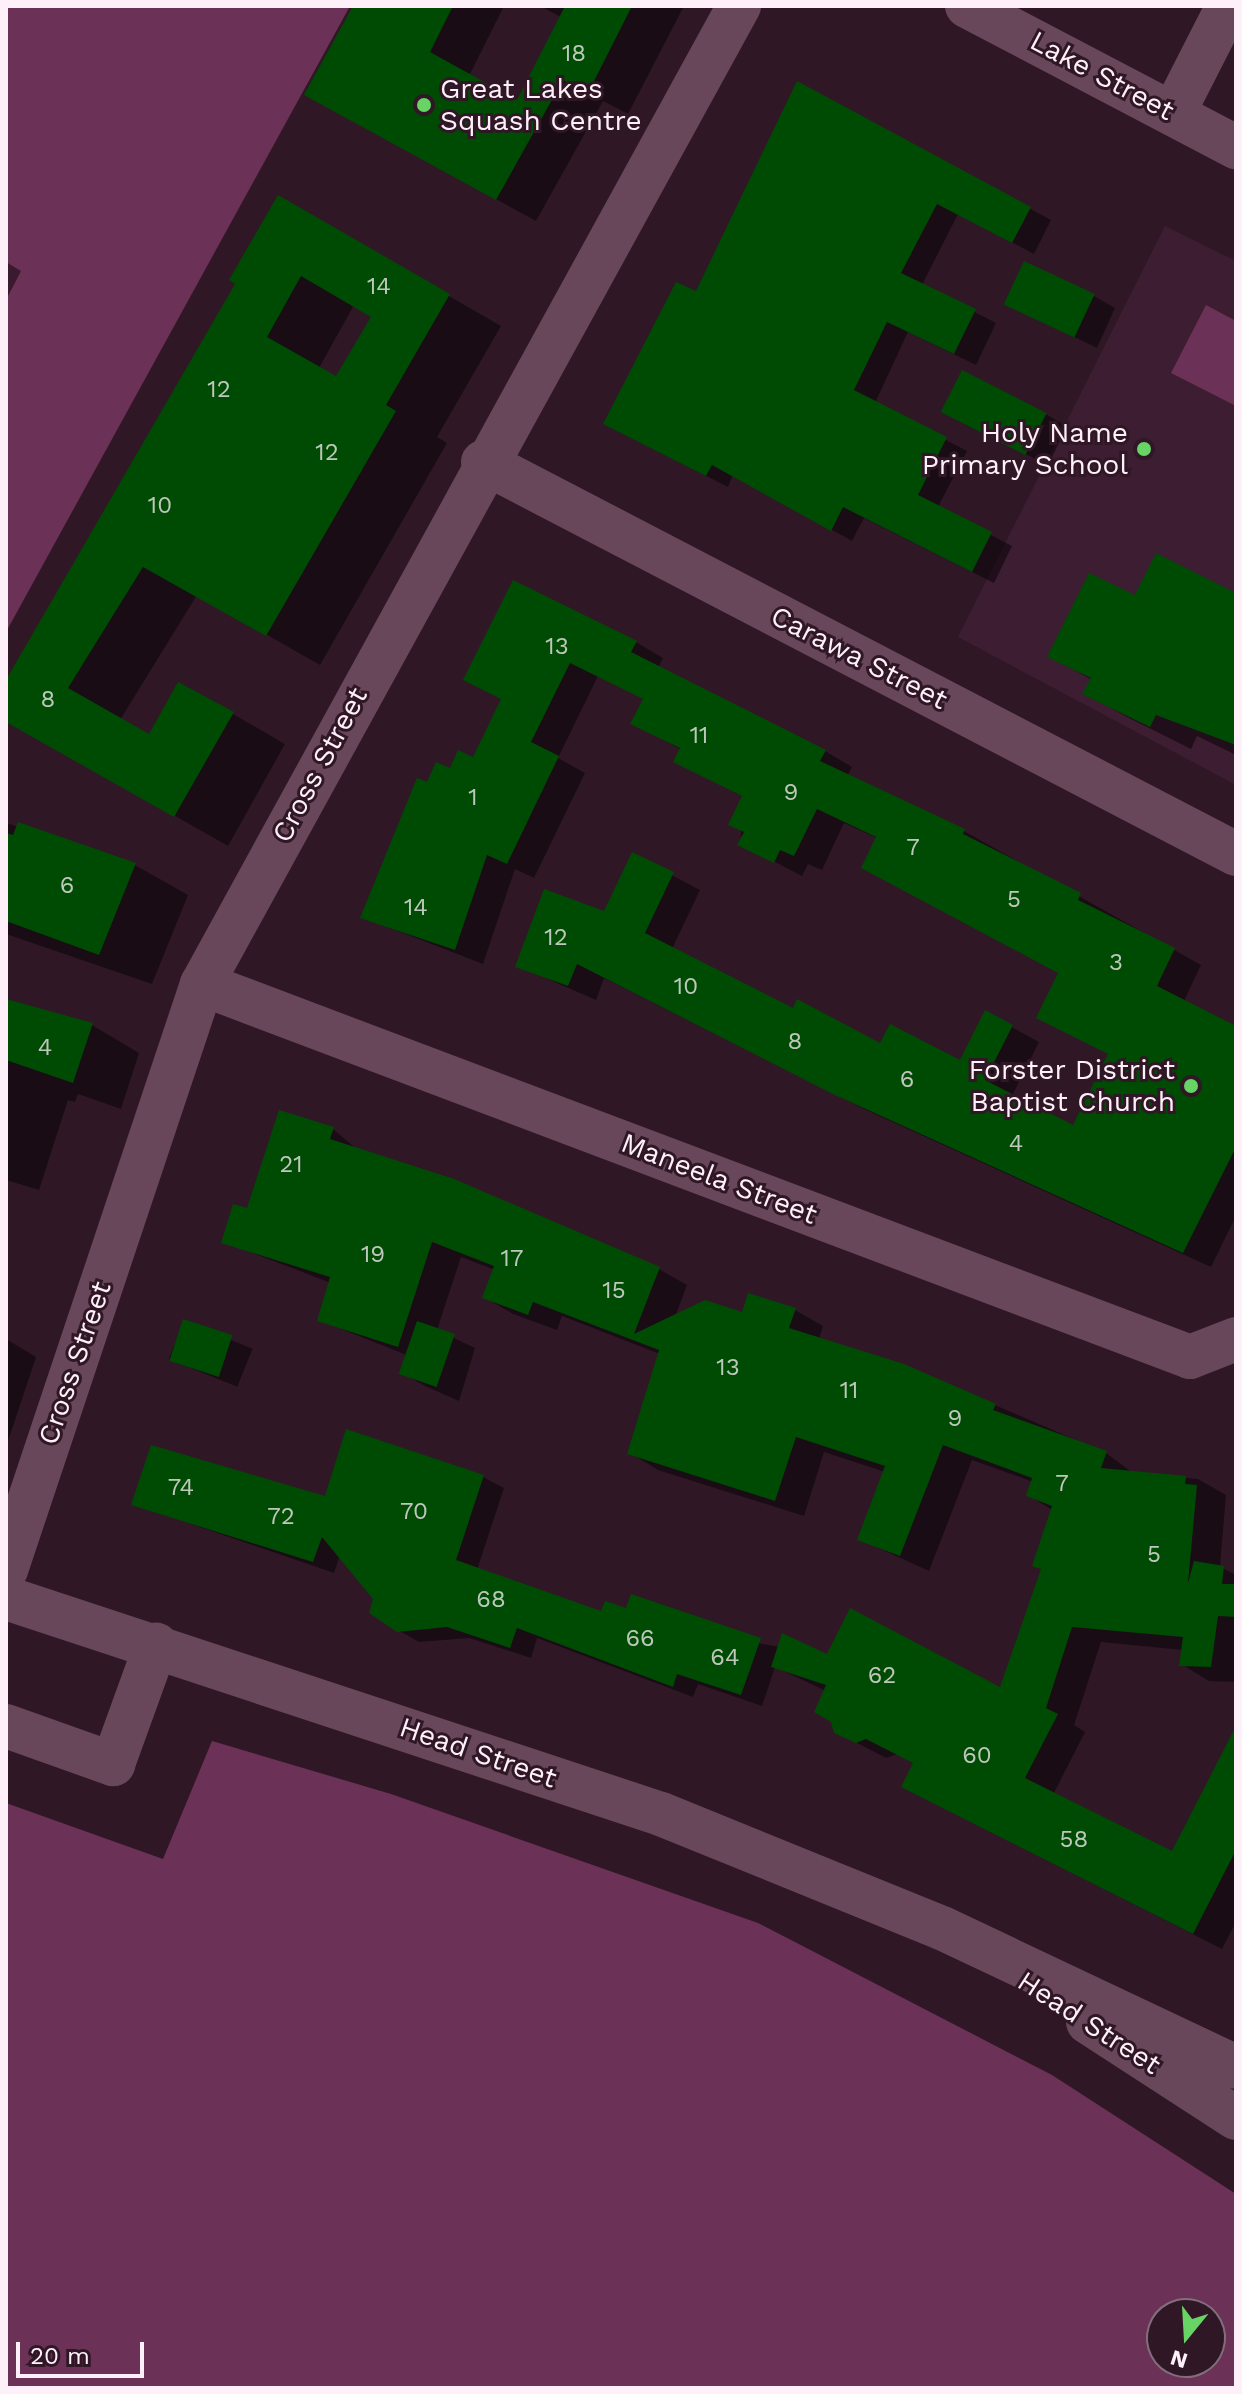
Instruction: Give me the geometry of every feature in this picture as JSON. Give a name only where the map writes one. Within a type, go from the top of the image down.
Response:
[{"type":"street","name":"Cross Street","points":[[6,1570],[202,984],[483,462],[739,6]]},
{"type":"street","name":"Lake Street","points":[[967,6],[1236,147]]},
{"type":"street","points":[[1173,114],[1228,6]]},
{"type":"street","name":"Carawa Street","points":[[483,462],[1236,854]]},
{"type":"street","name":"Maneela Street","points":[[202,984],[1190,1357],[1236,1339]]},
{"type":"street","name":"Head Street","points":[[6,1598],[661,1814],[942,1928],[1236,2067]]},
{"type":"street","points":[[6,1726],[113,1764],[156,1645]]},
{"type":"street","name":"Head Street","points":[[942,1928],[1236,2118]]},
{"type":"shaded area","points":[[6,6],[350,6],[6,632]]},
{"type":"shaded area","name":"Holy Name Primary School","points":[[1165,226],[1236,261],[1236,785],[958,637]]},
{"type":"shaded area","points":[[1206,305],[1236,321],[1236,406],[1171,373]]},
{"type":"shaded area","points":[[212,1741],[391,1794],[758,1923],[1052,2075],[1236,2194],[1236,2388],[6,2388],[6,1803],[163,1859]]},
{"type":"building","name":"Great Lakes Squash Centre","points":[[353,6],[453,6],[430,52],[517,100],[565,6],[632,6],[588,93],[563,80],[496,200],[304,95]]},
{"type":"building","points":[[797,81],[1031,207],[1012,243],[937,204],[901,273],[976,309],[954,354],[887,322],[854,390],[947,437],[918,495],[992,532],[972,572],[843,507],[831,531],[712,465],[706,476],[603,424],[676,282],[696,291]]},
{"type":"building","points":[[278,195],[450,294],[386,405],[396,411],[266,636],[143,567],[68,688],[149,734],[178,682],[234,712],[174,817],[6,722],[6,680],[235,284],[229,280]],"holes":[[[301,276],[371,317],[336,376],[267,337]]]},
{"type":"building","points":[[1024,261],[1095,294],[1074,337],[1004,305]]},
{"type":"building","points":[[962,370],[1047,413],[1025,455],[941,412]]},
{"type":"building","points":[[1156,553],[1236,593],[1236,745],[1156,715],[1150,727],[1082,694],[1091,678],[1047,657],[1089,573],[1135,595]]},
{"type":"building","points":[[513,580],[637,641],[631,652],[826,750],[820,761],[965,829],[963,834],[1081,893],[1078,900],[1175,948],[1157,986],[1236,1026],[1236,1147],[1183,1253],[835,1095],[577,964],[568,986],[515,967],[544,889],[604,911],[632,852],[674,872],[645,933],[793,1008],[797,999],[880,1043],[890,1024],[960,1060],[985,1010],[1013,1025],[985,1080],[1073,1125],[1108,1054],[1036,1018],[1058,973],[861,868],[876,837],[817,809],[794,856],[780,850],[774,863],[737,845],[744,832],[728,825],[742,796],[673,762],[680,748],[630,724],[643,699],[570,663],[531,742],[559,756],[507,864],[487,855],[455,950],[360,918],[417,778],[427,782],[436,762],[450,768],[458,750],[473,757],[501,699],[463,680]]},
{"type":"building","points":[[18,822],[136,863],[99,955],[6,921],[6,833],[13,835]]},
{"type":"building","points":[[6,999],[93,1023],[73,1083],[6,1060]]},
{"type":"building","points":[[279,1110],[334,1127],[330,1139],[454,1179],[660,1267],[634,1334],[705,1300],[742,1312],[748,1293],[796,1308],[789,1328],[904,1364],[996,1404],[993,1410],[1107,1451],[1101,1468],[1186,1476],[1185,1484],[1197,1485],[1188,1583],[1194,1561],[1224,1566],[1222,1584],[1236,1584],[1236,1617],[1218,1616],[1211,1667],[1179,1666],[1183,1637],[1072,1627],[1046,1708],[1058,1714],[1025,1778],[1172,1851],[1236,1726],[1236,1850],[1193,1934],[901,1787],[913,1763],[866,1739],[856,1743],[834,1733],[831,1722],[814,1712],[826,1685],[771,1667],[782,1633],[827,1654],[850,1608],[1000,1687],[1041,1569],[1032,1566],[1052,1506],[1026,1496],[1032,1478],[943,1445],[900,1556],[857,1540],[885,1466],[796,1437],[775,1501],[627,1454],[659,1350],[533,1302],[528,1315],[482,1298],[494,1266],[432,1242],[398,1347],[317,1321],[330,1277],[221,1243],[233,1204],[247,1208]]},
{"type":"building","points":[[183,1319],[232,1335],[219,1377],[169,1361]]},
{"type":"building","points":[[417,1321],[455,1334],[437,1387],[399,1374]]},
{"type":"building","points":[[346,1429],[484,1475],[456,1560],[601,1611],[605,1601],[626,1608],[631,1594],[761,1638],[741,1695],[677,1674],[673,1687],[517,1628],[510,1648],[447,1627],[397,1632],[369,1613],[373,1599],[322,1537],[313,1562],[131,1505],[151,1445],[325,1496]]},
{"type":"place","name":"Great Lakes Squash Centre","points":[[424,105]]},
{"type":"place","name":"Holy Name Primary School","points":[[1144,449]]},
{"type":"place","name":"Forster District Baptist Church","points":[[1191,1086]]}]
